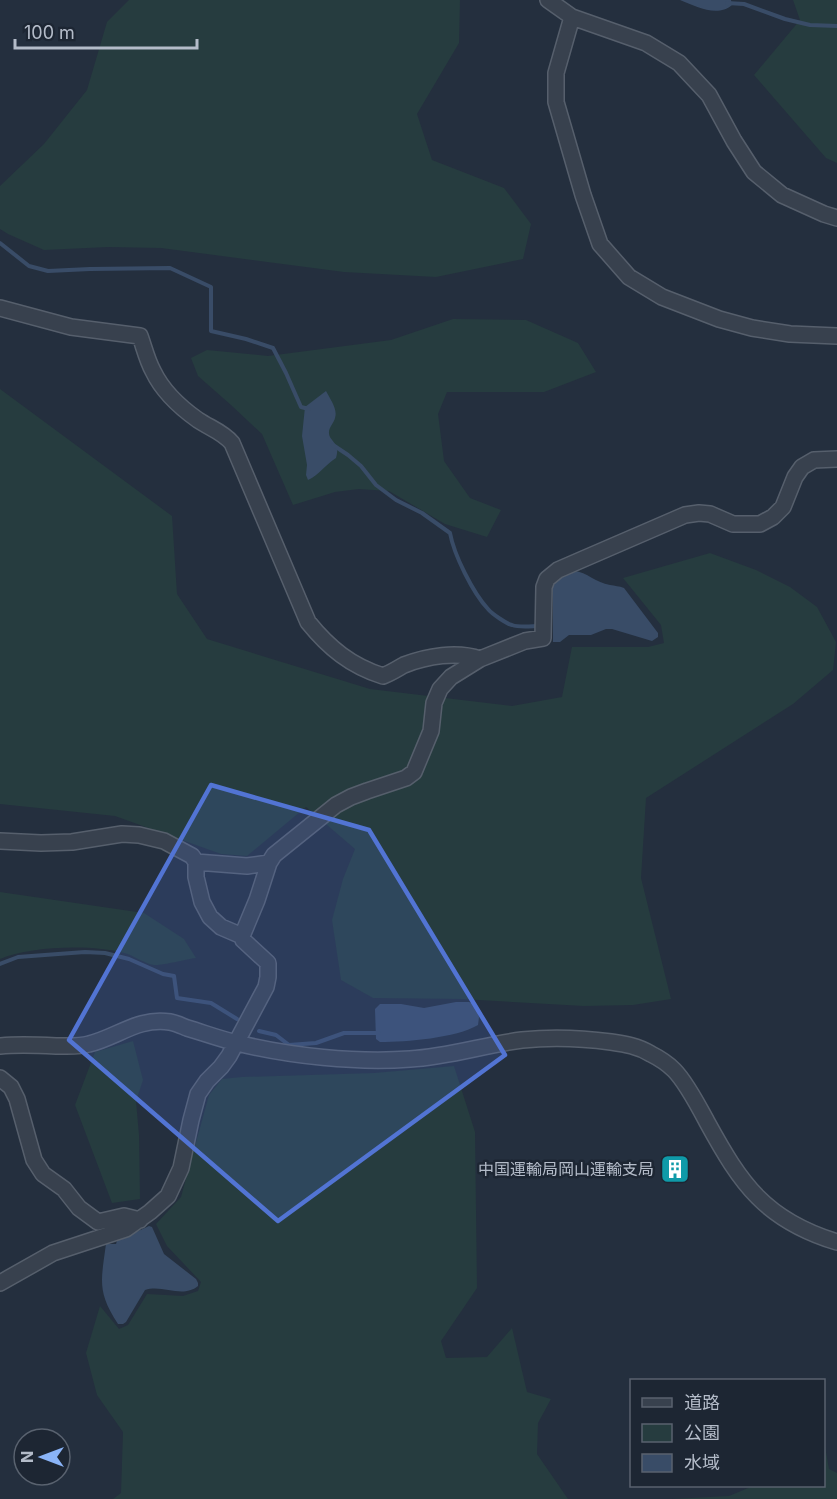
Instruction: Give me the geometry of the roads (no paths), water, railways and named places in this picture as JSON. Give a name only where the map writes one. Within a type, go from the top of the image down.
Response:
[{"type":"street","points":[[548,0],[572,17],[646,43],[679,63],[709,95],[754,172],[782,195],[837,218]]},
{"type":"street","points":[[572,17],[556,73],[556,102],[600,244],[629,278],[671,301],[719,319],[752,328],[790,334],[837,336]]},
{"type":"street","points":[[0,308],[71,327],[140,336],[153,371],[165,390],[190,414],[209,428],[224,434],[232,443],[308,622],[339,654],[382,676],[420,660],[469,655],[480,659]]},
{"type":"street","points":[[242,936],[257,900],[268,863],[274,855],[336,805],[351,796],[406,778],[414,772],[431,731],[434,703],[440,689],[451,677],[480,659],[525,640],[543,638],[544,587],[547,579],[558,570],[685,515],[710,514],[733,524],[760,524],[783,507],[795,477],[802,467],[814,460],[837,459]]},
{"type":"street","points":[[0,840],[41,843],[72,842],[122,834],[139,835],[164,841],[192,856],[196,862],[196,877],[202,902],[210,917],[221,927],[242,936],[243,940],[268,963],[266,987],[229,1056],[198,1095],[181,1168],[168,1196],[126,1229],[53,1253],[0,1283]]},
{"type":"street","points":[[196,862],[247,866],[268,863]]},
{"type":"street","points":[[0,1046],[87,1045],[146,1022],[170,1022],[235,1043],[269,1050],[362,1060],[429,1058],[540,1039],[596,1040],[640,1048],[653,1054],[674,1070],[700,1109],[733,1167],[761,1201],[793,1224],[817,1236],[837,1242]]},
{"type":"street","points":[[0,1078],[11,1087],[17,1099],[34,1160],[43,1174],[64,1189],[79,1208],[98,1222],[124,1216],[140,1220]]},
{"type":"water","points":[[680,0],[731,0],[732,5],[720,11],[713,11]]},
{"type":"water","points":[[326,391],[336,415],[329,435],[337,448],[336,458],[308,480],[302,436],[305,407]]},
{"type":"water","points":[[574,571],[605,584],[624,588],[658,633],[658,637],[652,641],[606,629],[591,635],[569,635],[560,642],[553,642],[553,585],[555,580]]},
{"type":"water","points":[[469,1002],[476,1005],[478,1025],[457,1033],[430,1038],[380,1042],[376,1039],[375,1009],[380,1004],[401,1004],[424,1008]]},
{"type":"water","points":[[149,1226],[152,1227],[164,1254],[196,1279],[198,1286],[186,1291],[145,1290],[126,1322],[118,1324],[111,1313],[102,1286],[106,1244],[116,1244],[117,1241]]},
{"type":"waterway","points":[[727,3],[744,4],[785,19],[810,25],[837,26]]},
{"type":"waterway","points":[[0,243],[29,266],[48,271],[170,268],[211,287],[211,331],[273,348],[301,407],[309,409]]},
{"type":"waterway","points":[[333,445],[361,466],[376,485],[450,533],[465,573],[476,593],[490,611],[512,625],[541,626]]},
{"type":"waterway","points":[[0,964],[18,957],[85,952],[105,953],[129,959],[163,974],[174,976],[177,998],[211,1003],[237,1019]]},
{"type":"waterway","points":[[259,1031],[276,1035],[289,1045],[316,1043],[344,1033],[379,1033]]},
{"type":"place","name":"中国運輸局岡山運輸支局","points":[[675,1169]]}]
